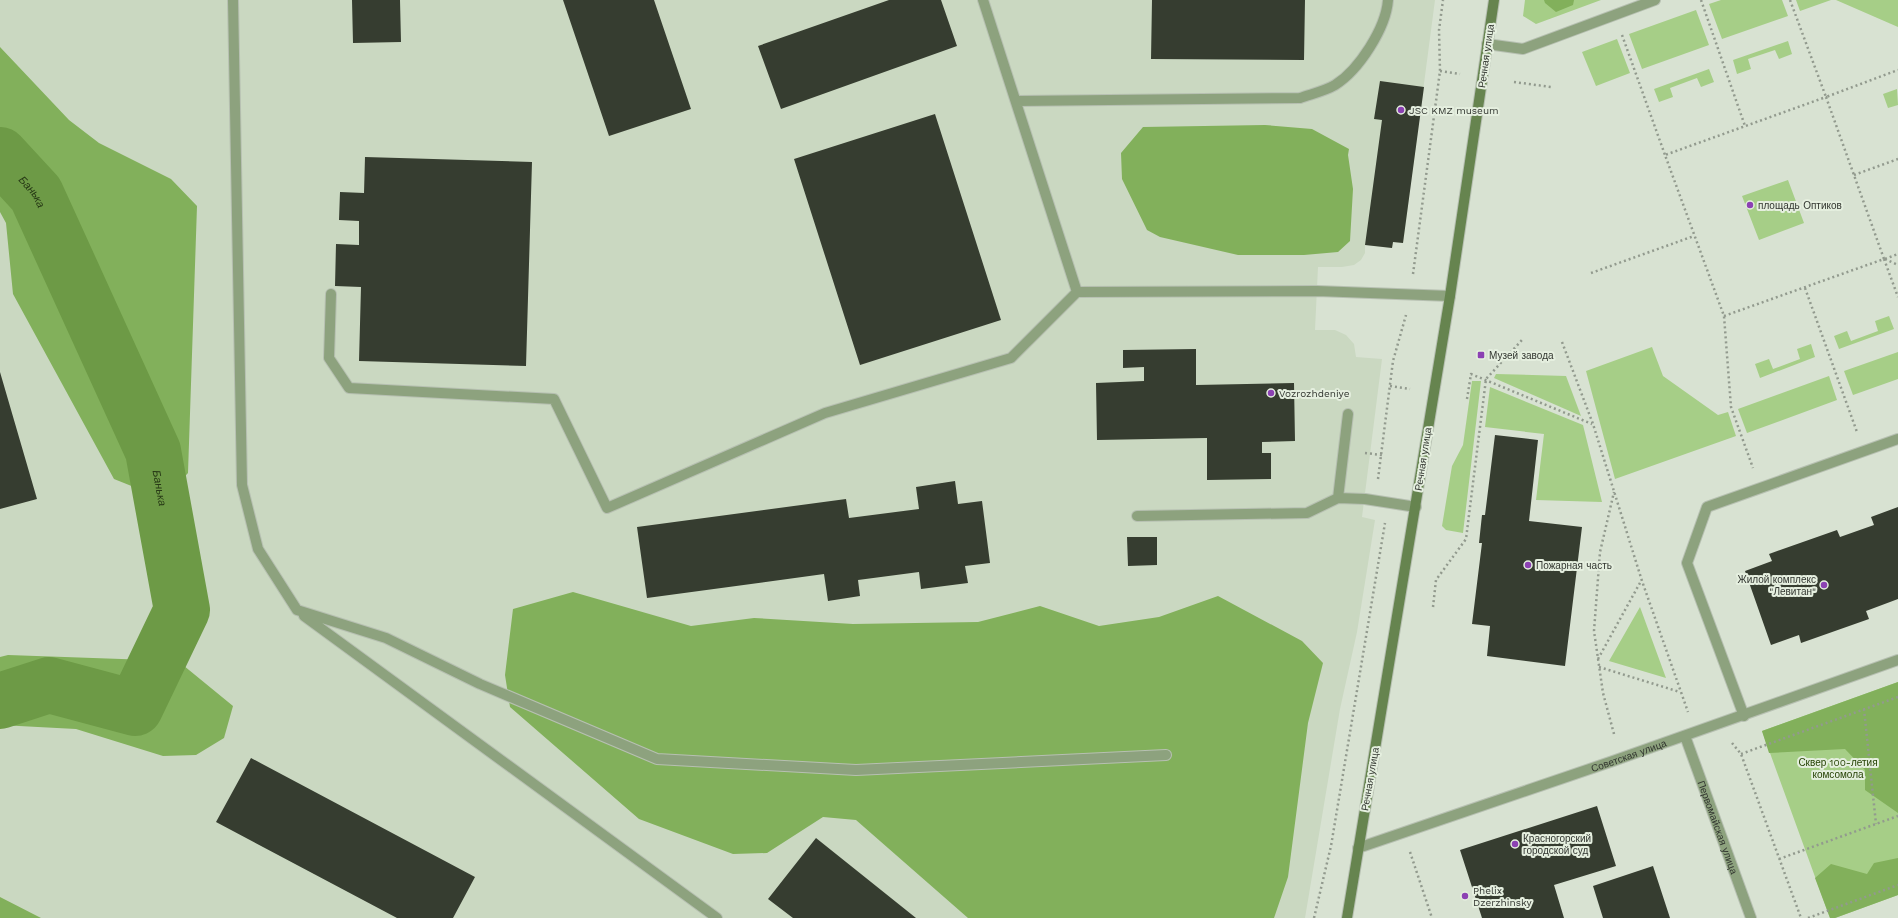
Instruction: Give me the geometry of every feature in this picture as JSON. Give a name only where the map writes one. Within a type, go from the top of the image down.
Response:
[{"type":"main road","name":"Речная улица","points":[[1347,918],[1450,296],[1494,0]]},
{"type":"street","points":[[233,0],[242,485],[258,549],[297,610],[716,918]]},
{"type":"street","points":[[983,0],[1077,292]]},
{"type":"street","points":[[1016,101],[1300,98],[1335,85],[1364,58],[1379,29],[1387,9],[1388,0]]},
{"type":"street","points":[[1487,44],[1523,49],[1655,0]]},
{"type":"street","points":[[331,294],[329,358],[349,388],[554,399],[607,508],[825,413],[1011,358],[1077,292],[1317,291],[1450,296]]},
{"type":"street","points":[[1338,498],[1348,414]]},
{"type":"street","points":[[1744,716],[1688,563],[1707,507],[1898,439]]},
{"type":"street","points":[[1137,516],[1307,513],[1338,498],[1416,507]]},
{"type":"street","points":[[297,610],[386,638],[480,684],[658,759],[856,770],[1166,755]]},
{"type":"street","name":"Советская улица","points":[[1358,848],[1744,716],[1898,660]]},
{"type":"street","name":"Первомайская улица","points":[[1690,734],[1751,918]]},
{"type":"path","points":[[1314,918],[1331,846],[1386,518],[1378,481],[1393,361],[1402,334],[1410,295],[1440,71],[1439,30],[1443,0]]},
{"type":"path","points":[[1701,0],[1745,126]]},
{"type":"path","points":[[1790,0],[1898,297]]},
{"type":"path","points":[[1615,15],[1724,316],[1731,407],[1760,488]]},
{"type":"path","points":[[1665,155],[1898,70]]},
{"type":"path","points":[[1440,71],[1460,74]]},
{"type":"path","points":[[1514,82],[1551,87]]},
{"type":"path","points":[[1854,175],[1898,159]]},
{"type":"path","points":[[1591,273],[1694,236]]},
{"type":"path","points":[[1724,316],[1898,254]]},
{"type":"path","points":[[1884,259],[1898,265]]},
{"type":"path","points":[[1805,288],[1864,451]]},
{"type":"path","points":[[1433,607],[1436,580],[1466,539],[1486,379],[1522,340]]},
{"type":"path","points":[[1562,342],[1593,424],[1642,581],[1680,692],[1690,734]]},
{"type":"path","points":[[1467,399],[1471,374],[1593,424]]},
{"type":"path","points":[[1390,386],[1410,389]]},
{"type":"path","points":[[1614,492],[1600,552],[1594,631],[1597,660],[1614,734]]},
{"type":"path","points":[[1597,660],[1642,581]]},
{"type":"path","points":[[1599,667],[1680,692]]},
{"type":"path","points":[[1741,754],[1898,697]]},
{"type":"path","points":[[1864,709],[1876,824]]},
{"type":"path","points":[[1731,742],[1741,754],[1801,918]]},
{"type":"path","points":[[1779,859],[1898,816]]},
{"type":"path","points":[[1404,832],[1432,918]]},
{"type":"path","points":[[1808,918],[1898,885]]},
{"type":"shaded area","points":[[0,0],[1435,0],[1403,243],[1393,242],[1392,248],[1365,245],[1365,253],[1361,260],[1354,265],[1342,267],[1318,267],[1315,330],[1335,330],[1346,335],[1354,344],[1356,357],[1382,359],[1362,517],[1375,520],[1357,632],[1340,709],[1305,918],[0,918]]},
{"type":"green space","points":[[1525,0],[1601,0],[1536,24],[1523,16]]},
{"type":"green space","points":[[1544,0],[1574,0],[1573,5],[1556,12],[1545,3]]},
{"type":"green space","points":[[1721,0],[1782,0],[1788,16],[1722,39],[1709,4]]},
{"type":"green space","points":[[1796,0],[1831,0],[1800,11]]},
{"type":"green space","points":[[1836,0],[1898,0],[1898,27]]},
{"type":"green space","points":[[1696,10],[1709,45],[1642,69],[1629,34]]},
{"type":"green space","points":[[1617,39],[1630,73],[1596,86],[1582,52]]},
{"type":"green space","points":[[1788,41],[1792,54],[1779,59],[1775,50],[1748,59],[1751,69],[1737,74],[1733,60]]},
{"type":"green space","points":[[0,47],[69,120],[99,143],[171,179],[197,206],[188,473],[164,499],[114,479],[13,294],[6,223],[0,212]]},
{"type":"green space","points":[[1709,69],[1714,82],[1701,87],[1697,78],[1670,88],[1673,97],[1659,102],[1654,89]]},
{"type":"green space","points":[[1897,89],[1898,105],[1888,108],[1883,94]]},
{"type":"green space","points":[[1265,125],[1312,129],[1349,149],[1348,155],[1353,189],[1350,241],[1338,252],[1304,255],[1238,255],[1160,237],[1147,230],[1122,179],[1121,153],[1143,127]]},
{"type":"green space","points":[[1788,180],[1804,223],[1759,240],[1742,196]]},
{"type":"green space","points":[[1889,316],[1894,329],[1839,349],[1834,336],[1847,331],[1851,341],[1878,331],[1875,321]]},
{"type":"green space","points":[[1811,344],[1815,357],[1760,378],[1755,364],[1769,359],[1773,369],[1800,359],[1797,349]]},
{"type":"green space","points":[[1652,347],[1663,376],[1718,415],[1728,412],[1736,436],[1615,479],[1586,371]]},
{"type":"green space","points":[[1898,352],[1898,379],[1853,395],[1844,371]]},
{"type":"green space","points":[[1496,374],[1566,376],[1581,416],[1494,378]]},
{"type":"green space","points":[[1829,376],[1837,400],[1747,433],[1738,409]]},
{"type":"green space","points":[[1472,381],[1481,381],[1463,533],[1446,530],[1442,526],[1452,466],[1463,445]]},
{"type":"green space","points":[[1490,387],[1583,425],[1602,502],[1536,500],[1544,434],[1485,427]]},
{"type":"green space","points":[[573,592],[691,626],[754,618],[853,624],[978,622],[1040,606],[1099,626],[1159,617],[1218,596],[1302,641],[1323,663],[1308,723],[1288,877],[1274,918],[968,918],[856,820],[823,817],[767,853],[733,854],[639,819],[510,707],[505,675],[513,609]]},
{"type":"green space","points":[[1640,607],[1666,678],[1609,661]]},
{"type":"green space","points":[[8,655],[178,661],[233,706],[224,738],[196,755],[163,756],[76,729],[0,725],[0,657]]},
{"type":"green space","name":"Сквер 100-летия комсомола","points":[[1898,682],[1898,895],[1835,918],[1830,918],[1762,731]]},
{"type":"green space","points":[[1898,682],[1898,813],[1865,790],[1865,770],[1845,749],[1769,753],[1762,731]]},
{"type":"green space","points":[[1898,858],[1898,895],[1835,918],[1830,918],[1815,878],[1831,864],[1867,874],[1874,863]]},
{"type":"green space","points":[[0,897],[41,918],[0,918]]},
{"type":"building","points":[[352,0],[400,0],[401,42],[353,43]]},
{"type":"building","points":[[563,0],[654,0],[691,109],[609,136]]},
{"type":"building","points":[[889,0],[941,0],[957,46],[781,109],[758,46]]},
{"type":"building","points":[[1152,0],[1305,0],[1304,60],[1151,59]]},
{"type":"building","points":[[1380,81],[1424,87],[1403,243],[1393,242],[1392,248],[1365,245],[1382,120],[1374,119]]},
{"type":"building","points":[[935,114],[1001,320],[860,365],[794,159]]},
{"type":"building","points":[[365,157],[532,162],[526,366],[359,361],[361,287],[335,286],[336,244],[359,245],[359,221],[339,220],[340,192],[364,193]]},
{"type":"building","points":[[1196,349],[1196,385],[1294,383],[1295,441],[1262,442],[1262,453],[1271,453],[1271,479],[1207,480],[1207,438],[1097,440],[1096,383],[1144,381],[1144,367],[1123,368],[1123,350]]},
{"type":"building","points":[[0,372],[37,499],[0,509]]},
{"type":"building","name":"Пожарная часть","points":[[1495,435],[1538,440],[1529,521],[1582,527],[1565,666],[1487,656],[1490,626],[1472,624],[1482,543],[1479,543],[1482,515],[1485,515]]},
{"type":"building","points":[[955,481],[958,504],[982,501],[990,563],[965,566],[968,583],[921,589],[919,572],[858,580],[860,596],[828,601],[824,574],[647,598],[637,527],[846,499],[849,518],[919,509],[916,487]]},
{"type":"building","name":"Жилой комплекс \"Левитан\"","points":[[1898,507],[1898,599],[1866,611],[1869,619],[1801,643],[1799,635],[1771,645],[1745,571],[1772,561],[1769,554],[1837,530],[1840,537],[1874,525],[1871,517]]},
{"type":"building","points":[[1127,537],[1157,537],[1157,565],[1128,566]]},
{"type":"building","points":[[251,758],[475,877],[453,918],[397,918],[216,822]]},
{"type":"building","points":[[1597,806],[1616,866],[1554,885],[1564,918],[1482,918],[1460,850]]},
{"type":"building","points":[[816,838],[916,918],[793,918],[768,899]]},
{"type":"building","points":[[1653,866],[1670,918],[1603,918],[1593,886]]},
{"type":"waterway","name":"Банька","points":[[0,155],[36,194],[153,451],[182,610],[135,708],[49,685],[0,701]]},
{"type":"place","name":"JSC KMZ museum","points":[[1401,110]]},
{"type":"place","name":"площадь Оптиков","points":[[1750,205]]},
{"type":"place","name":"Музей завода","points":[[1481,355]]},
{"type":"place","name":"Vozrozhdeniye","points":[[1271,393]]},
{"type":"place","name":"Пожарная часть","points":[[1528,565]]},
{"type":"place","name":"Жилой комплекс \"Левитан\"","points":[[1824,585]]},
{"type":"place","name":"Красногорский городской суд","points":[[1515,844]]},
{"type":"place","name":"Phelix Dzerzhinsky","points":[[1465,896]]}]
